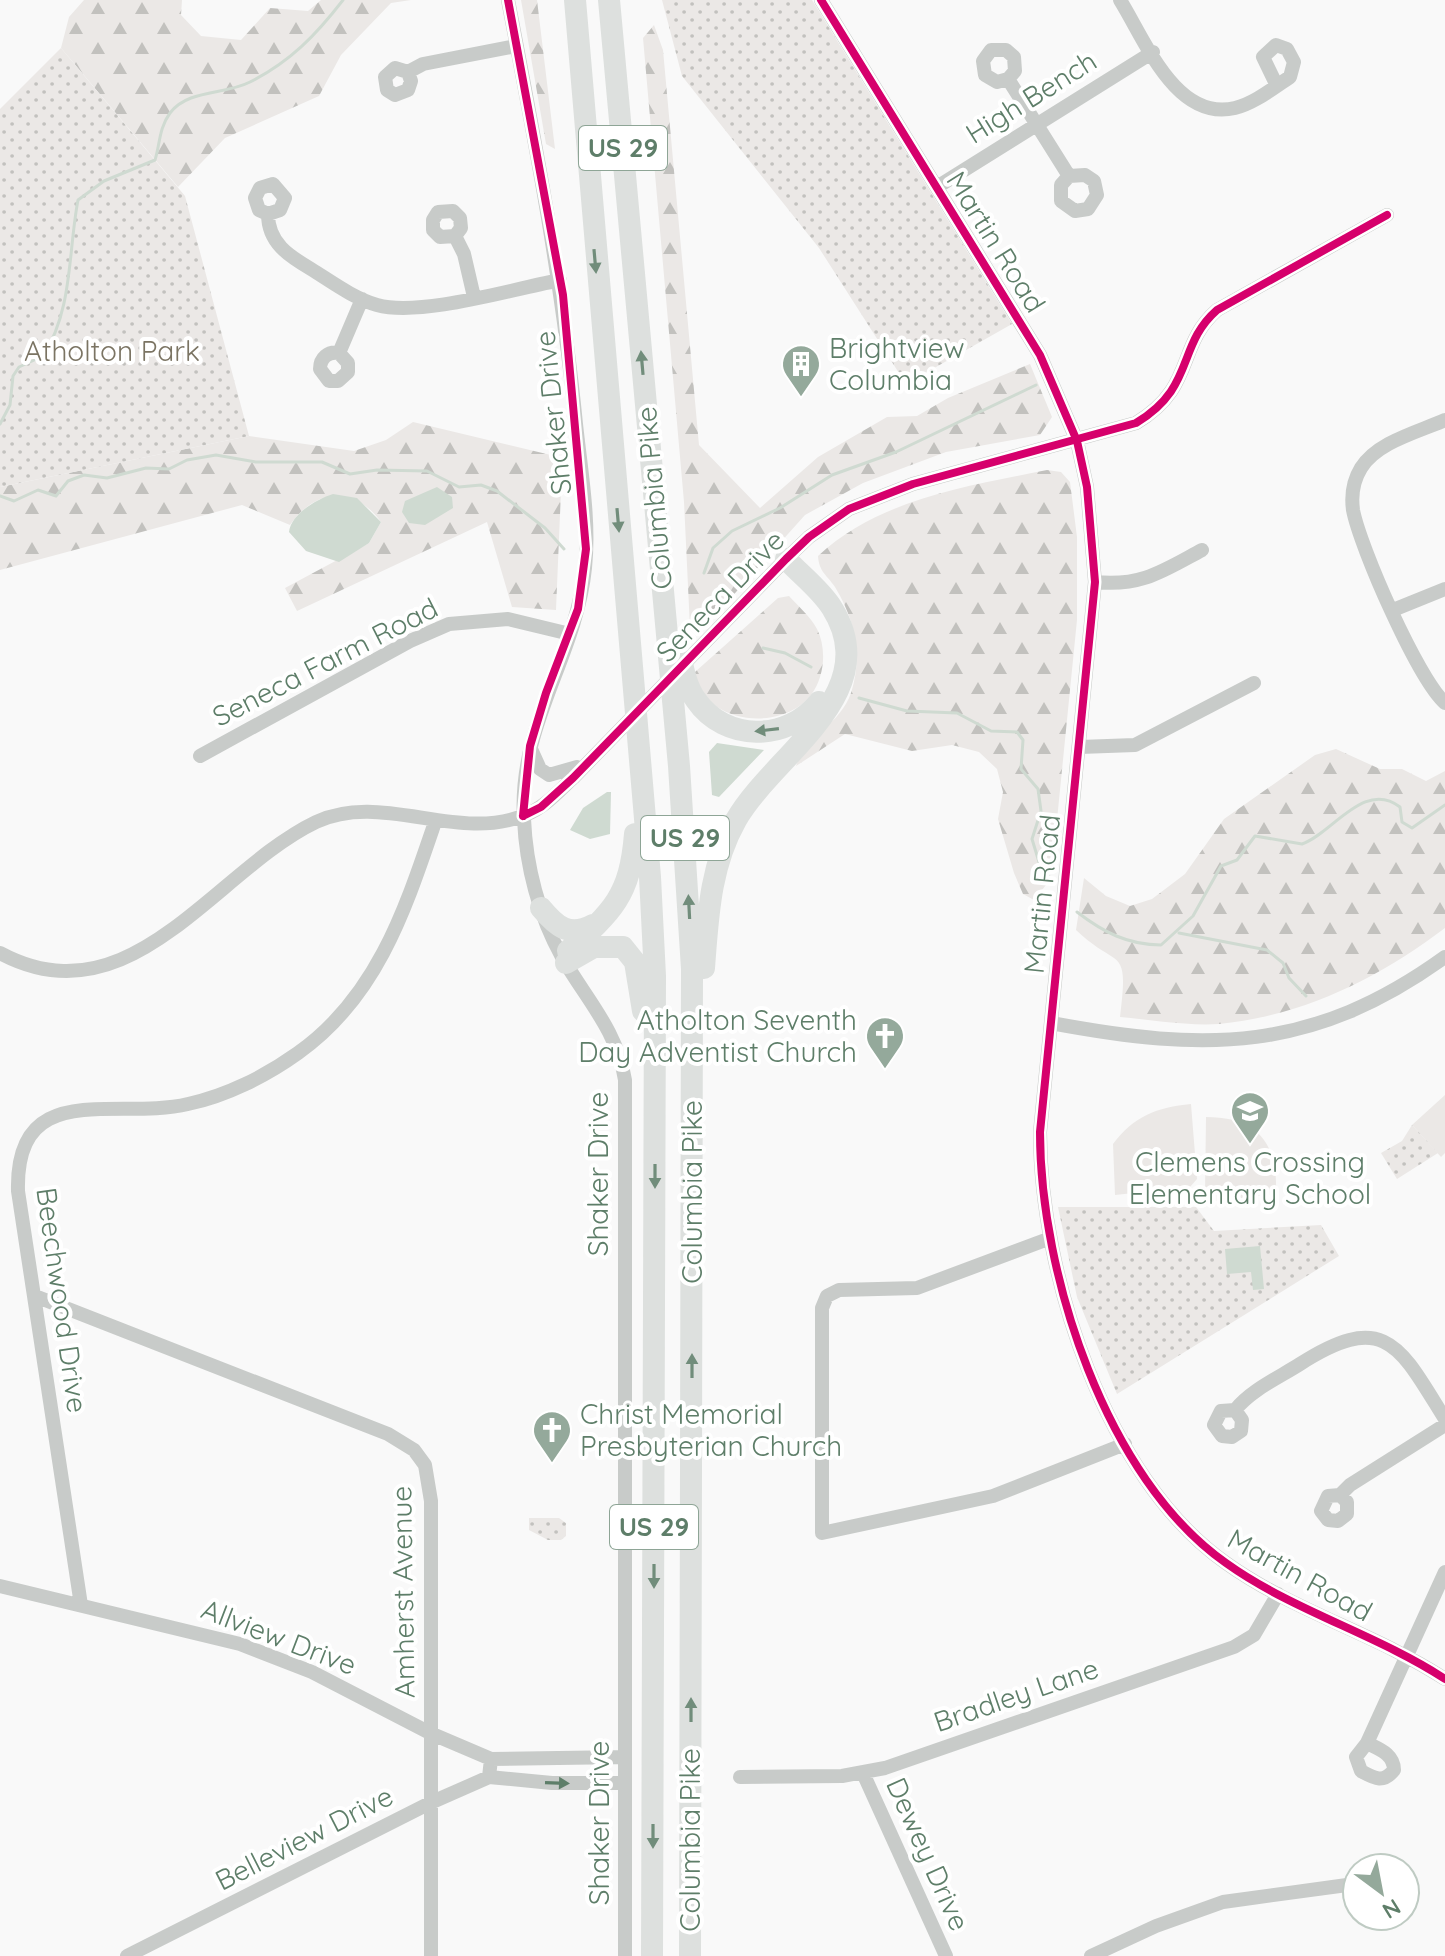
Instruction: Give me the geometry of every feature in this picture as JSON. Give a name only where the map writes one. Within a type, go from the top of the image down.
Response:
[{"type":"highway","points":[[565,0],[588,183]]},
{"type":"highway","name":"Columbia Pike","points":[[575,0],[588,183],[641,769],[654,962],[652,1956]]},
{"type":"highway","name":"Columbia Pike","points":[[609,0],[687,869],[692,969],[690,1956]]},
{"type":"highway","points":[[622,0],[636,296]]},
{"type":"highway","points":[[656,525],[685,678],[704,710],[726,727],[766,732],[789,725],[812,711],[831,679],[834,655],[826,624],[781,565]]},
{"type":"highway","points":[[692,1153],[708,906],[719,857],[736,820],[763,781],[830,708],[846,670],[843,629],[831,606],[781,565]]},
{"type":"highway","points":[[564,960],[625,892],[633,869],[641,769]]},
{"type":"highway","points":[[541,908],[558,928],[566,930],[584,930],[604,918]]},
{"type":"highway","points":[[564,960],[606,944],[623,947],[630,954],[638,973],[656,1098]]},
{"type":"street","name":"Shaker Drive","points":[[508,0],[560,280],[586,521],[585,568],[570,634],[546,693],[530,746],[523,816],[531,871],[541,908],[564,960],[611,1032],[625,1080],[625,1956]]},
{"type":"street","name":"Martin Road","points":[[821,0],[1040,355],[1077,441],[1093,525],[1095,582],[1040,1132],[1041,1184],[1048,1239],[1077,1338],[1125,1444],[1152,1491],[1189,1532],[1227,1564],[1278,1594],[1406,1655],[1445,1679]]},
{"type":"street","points":[[1120,0],[1179,92],[1210,108],[1245,105],[1277,86]]},
{"type":"street","points":[[408,72],[423,64],[516,46]]},
{"type":"street","name":"High Bench","points":[[937,187],[1153,52]]},
{"type":"street","points":[[1008,79],[1069,176]]},
{"type":"street","points":[[268,214],[270,231],[280,248],[362,299],[402,308],[560,280]]},
{"type":"street","name":"Seneca Drive","points":[[523,816],[541,807],[588,762],[781,565],[831,520],[871,498],[1122,429],[1158,408],[1181,378],[1199,330],[1217,310],[1387,215]]},
{"type":"street","points":[[455,236],[464,254],[474,297]]},
{"type":"street","points":[[339,353],[362,299]]},
{"type":"street","points":[[1445,420],[1377,452],[1361,467],[1353,485],[1356,521],[1393,610],[1417,666],[1445,703]]},
{"type":"street","points":[[1095,582],[1120,585],[1142,581],[1202,550]]},
{"type":"street","points":[[1393,610],[1445,589]]},
{"type":"street","name":"Seneca Farm Road","points":[[200,756],[410,641],[449,624],[508,619],[570,634]]},
{"type":"street","points":[[1080,747],[1135,745],[1254,683]]},
{"type":"street","points":[[530,746],[540,769],[549,775],[563,774],[588,762]]},
{"type":"street","points":[[0,953],[22,962],[68,970],[110,964],[161,939],[276,846],[333,815],[360,812],[435,822],[523,816]]},
{"type":"street","name":"Beechwood Drive","points":[[81,1605],[18,1179],[23,1146],[35,1128],[64,1111],[153,1110],[199,1101],[256,1078],[299,1052],[355,1000],[384,957],[409,900],[435,822]]},
{"type":"street","points":[[1051,1023],[1174,1042],[1267,1036],[1353,1010],[1398,988],[1445,957]]},
{"type":"street","points":[[1048,1239],[917,1288],[839,1290],[827,1296],[822,1308],[822,1533],[993,1496],[1125,1444]]},
{"type":"street","name":"Amherst Avenue","points":[[35,1296],[388,1434],[414,1450],[425,1465],[431,1501],[431,1956]]},
{"type":"street","points":[[1235,1410],[1248,1396],[1326,1347],[1361,1336],[1380,1340],[1404,1356],[1445,1422],[1350,1485],[1340,1495]]},
{"type":"street","points":[[1367,1743],[1445,1572]]},
{"type":"street","name":"Allview Drive","points":[[0,1586],[202,1632],[277,1658],[430,1733],[491,1759],[625,1757]]},
{"type":"street","name":"Bradley Lane","points":[[740,1777],[863,1773],[1234,1647],[1254,1635],[1278,1594]]},
{"type":"street","points":[[491,1759],[489,1777],[552,1783],[625,1783]]},
{"type":"street","name":"Dewey Drive","points":[[863,1773],[946,1956]]},
{"type":"street","name":"Belleview Drive","points":[[127,1956],[430,1803],[489,1777]]},
{"type":"street","points":[[1091,1956],[1156,1926],[1223,1902],[1341,1886]]},
{"type":"green space","points":[[84,0],[182,0],[181,15],[201,36],[241,40],[270,8],[308,11],[321,0],[411,0],[391,3],[341,55],[319,96],[225,138],[178,187],[61,48],[69,17]]},
{"type":"green space","points":[[521,0],[537,0],[555,149],[546,144]]},
{"type":"green space","points":[[662,0],[812,0],[1012,324],[906,384],[819,248],[682,76]]},
{"type":"green space","points":[[654,25],[663,50],[699,445],[760,508],[818,457],[887,417],[917,416],[948,398],[1030,364],[1052,417],[1040,435],[946,452],[863,483],[805,515],[702,630],[690,628],[684,502],[643,38]]},
{"type":"green space","name":"Atholton Park","points":[[61,48],[185,196],[249,436],[0,487],[0,109]]},
{"type":"green space","points":[[413,422],[555,456],[561,491],[556,610],[512,607],[487,522],[297,611],[285,588],[369,543],[381,522],[359,502],[335,496],[311,504],[290,525],[242,505],[0,570],[0,487],[249,436],[354,451],[386,440]]},
{"type":"green space","points":[[1047,470],[1061,472],[1070,482],[1077,537],[1077,620],[1057,820],[1046,885],[1034,900],[1023,894],[998,819],[1003,792],[997,769],[979,752],[952,745],[912,751],[845,734],[796,766],[807,747],[840,713],[855,679],[856,652],[852,625],[835,587],[822,570],[818,556],[868,521],[896,508],[956,489]]},
{"type":"green space","points":[[789,596],[811,620],[821,640],[822,671],[810,696],[794,709],[775,717],[733,715],[715,706],[702,691],[695,672],[778,598]]},
{"type":"green space","points":[[1336,749],[1380,769],[1402,769],[1426,781],[1445,771],[1445,928],[1367,978],[1339,992],[1280,1013],[1219,1024],[1120,1017],[1123,978],[1118,961],[1076,930],[1084,878],[1106,896],[1130,906],[1152,899],[1185,874],[1224,819],[1315,755]]},
{"type":"green space","points":[[1445,1095],[1445,1153],[1441,1157],[1412,1125]]},
{"type":"green space","points":[[1191,1104],[1197,1179],[1190,1187],[1115,1195],[1113,1144],[1129,1127],[1147,1115]]},
{"type":"green space","points":[[1206,1117],[1240,1122],[1262,1137],[1273,1161],[1276,1194],[1215,1201],[1205,1193]]},
{"type":"green space","points":[[1412,1125],[1438,1153],[1397,1179],[1381,1153],[1402,1141]]},
{"type":"green space","points":[[1058,1207],[1196,1207],[1214,1231],[1321,1225],[1339,1256],[1117,1394],[1077,1297]]},
{"type":"green space","points":[[529,1518],[559,1518],[566,1523],[566,1536],[561,1540],[548,1540],[529,1530]]},
{"type":"shaded area","points":[[437,487],[452,497],[453,508],[425,525],[409,523],[402,512],[405,501]]},
{"type":"shaded area","points":[[333,494],[357,498],[381,522],[369,543],[339,562],[306,551],[289,532],[300,513]]},
{"type":"shaded area","points":[[717,743],[764,750],[719,797],[712,795],[709,752]]},
{"type":"shaded area","points":[[611,792],[610,834],[590,839],[570,830],[583,808]]},
{"type":"shaded area","points":[[1260,1246],[1264,1289],[1253,1290],[1251,1272],[1227,1274],[1225,1249]]},
{"type":"waterway","points":[[0,424],[10,405],[13,376],[19,367],[43,356],[60,320],[78,200],[104,181],[155,160],[164,124],[178,105],[197,96],[240,86],[278,66],[323,25],[343,0]]},
{"type":"waterway","points":[[704,573],[713,548],[732,531],[780,508],[832,475],[896,452],[1036,385]]},
{"type":"waterway","points":[[0,496],[14,501],[38,490],[56,496],[68,481],[84,475],[107,478],[146,468],[169,469],[187,460],[216,455],[256,462],[322,462],[350,474],[377,470],[427,471],[459,487],[481,485],[497,491],[545,528],[564,549]]},
{"type":"waterway","points":[[763,648],[785,653],[811,667]]},
{"type":"waterway","points":[[859,698],[907,711],[957,713],[991,731],[1017,732],[1023,740],[1021,769],[1038,789],[1041,811],[1032,839],[1039,862],[1050,878]]},
{"type":"waterway","points":[[1077,912],[1116,936],[1138,943],[1161,945],[1193,916],[1221,866],[1237,860],[1255,836],[1302,844],[1349,811],[1374,800],[1387,800],[1400,807],[1402,822],[1412,828],[1445,805]]},
{"type":"waterway","points":[[1179,933],[1267,950],[1283,963],[1289,978],[1306,996]]},
{"type":"cycle path","points":[[508,0],[563,295],[586,549],[578,609],[546,693],[530,746],[523,816]]},
{"type":"cycle path","points":[[821,0],[1040,355],[1077,441],[1087,487],[1095,582],[1040,1132],[1043,1188],[1052,1247],[1067,1309],[1088,1369],[1114,1427],[1146,1480],[1184,1526],[1226,1563],[1279,1595],[1419,1663],[1445,1679]]},
{"type":"cycle path","points":[[523,816],[541,807],[573,778],[809,537],[849,509],[913,484],[1136,423],[1168,395],[1195,338],[1217,310],[1387,215]]},
{"type":"place","name":"Brightview Columbia","points":[[801,398]]},
{"type":"place","name":"Atholton Seventh Day Adventist Church","points":[[885,1070]]},
{"type":"place","name":"Clemens Crossing Elementary School","points":[[1250,1145]]},
{"type":"place","name":"Christ Memorial Presbyterian Church","points":[[552,1464]]}]
